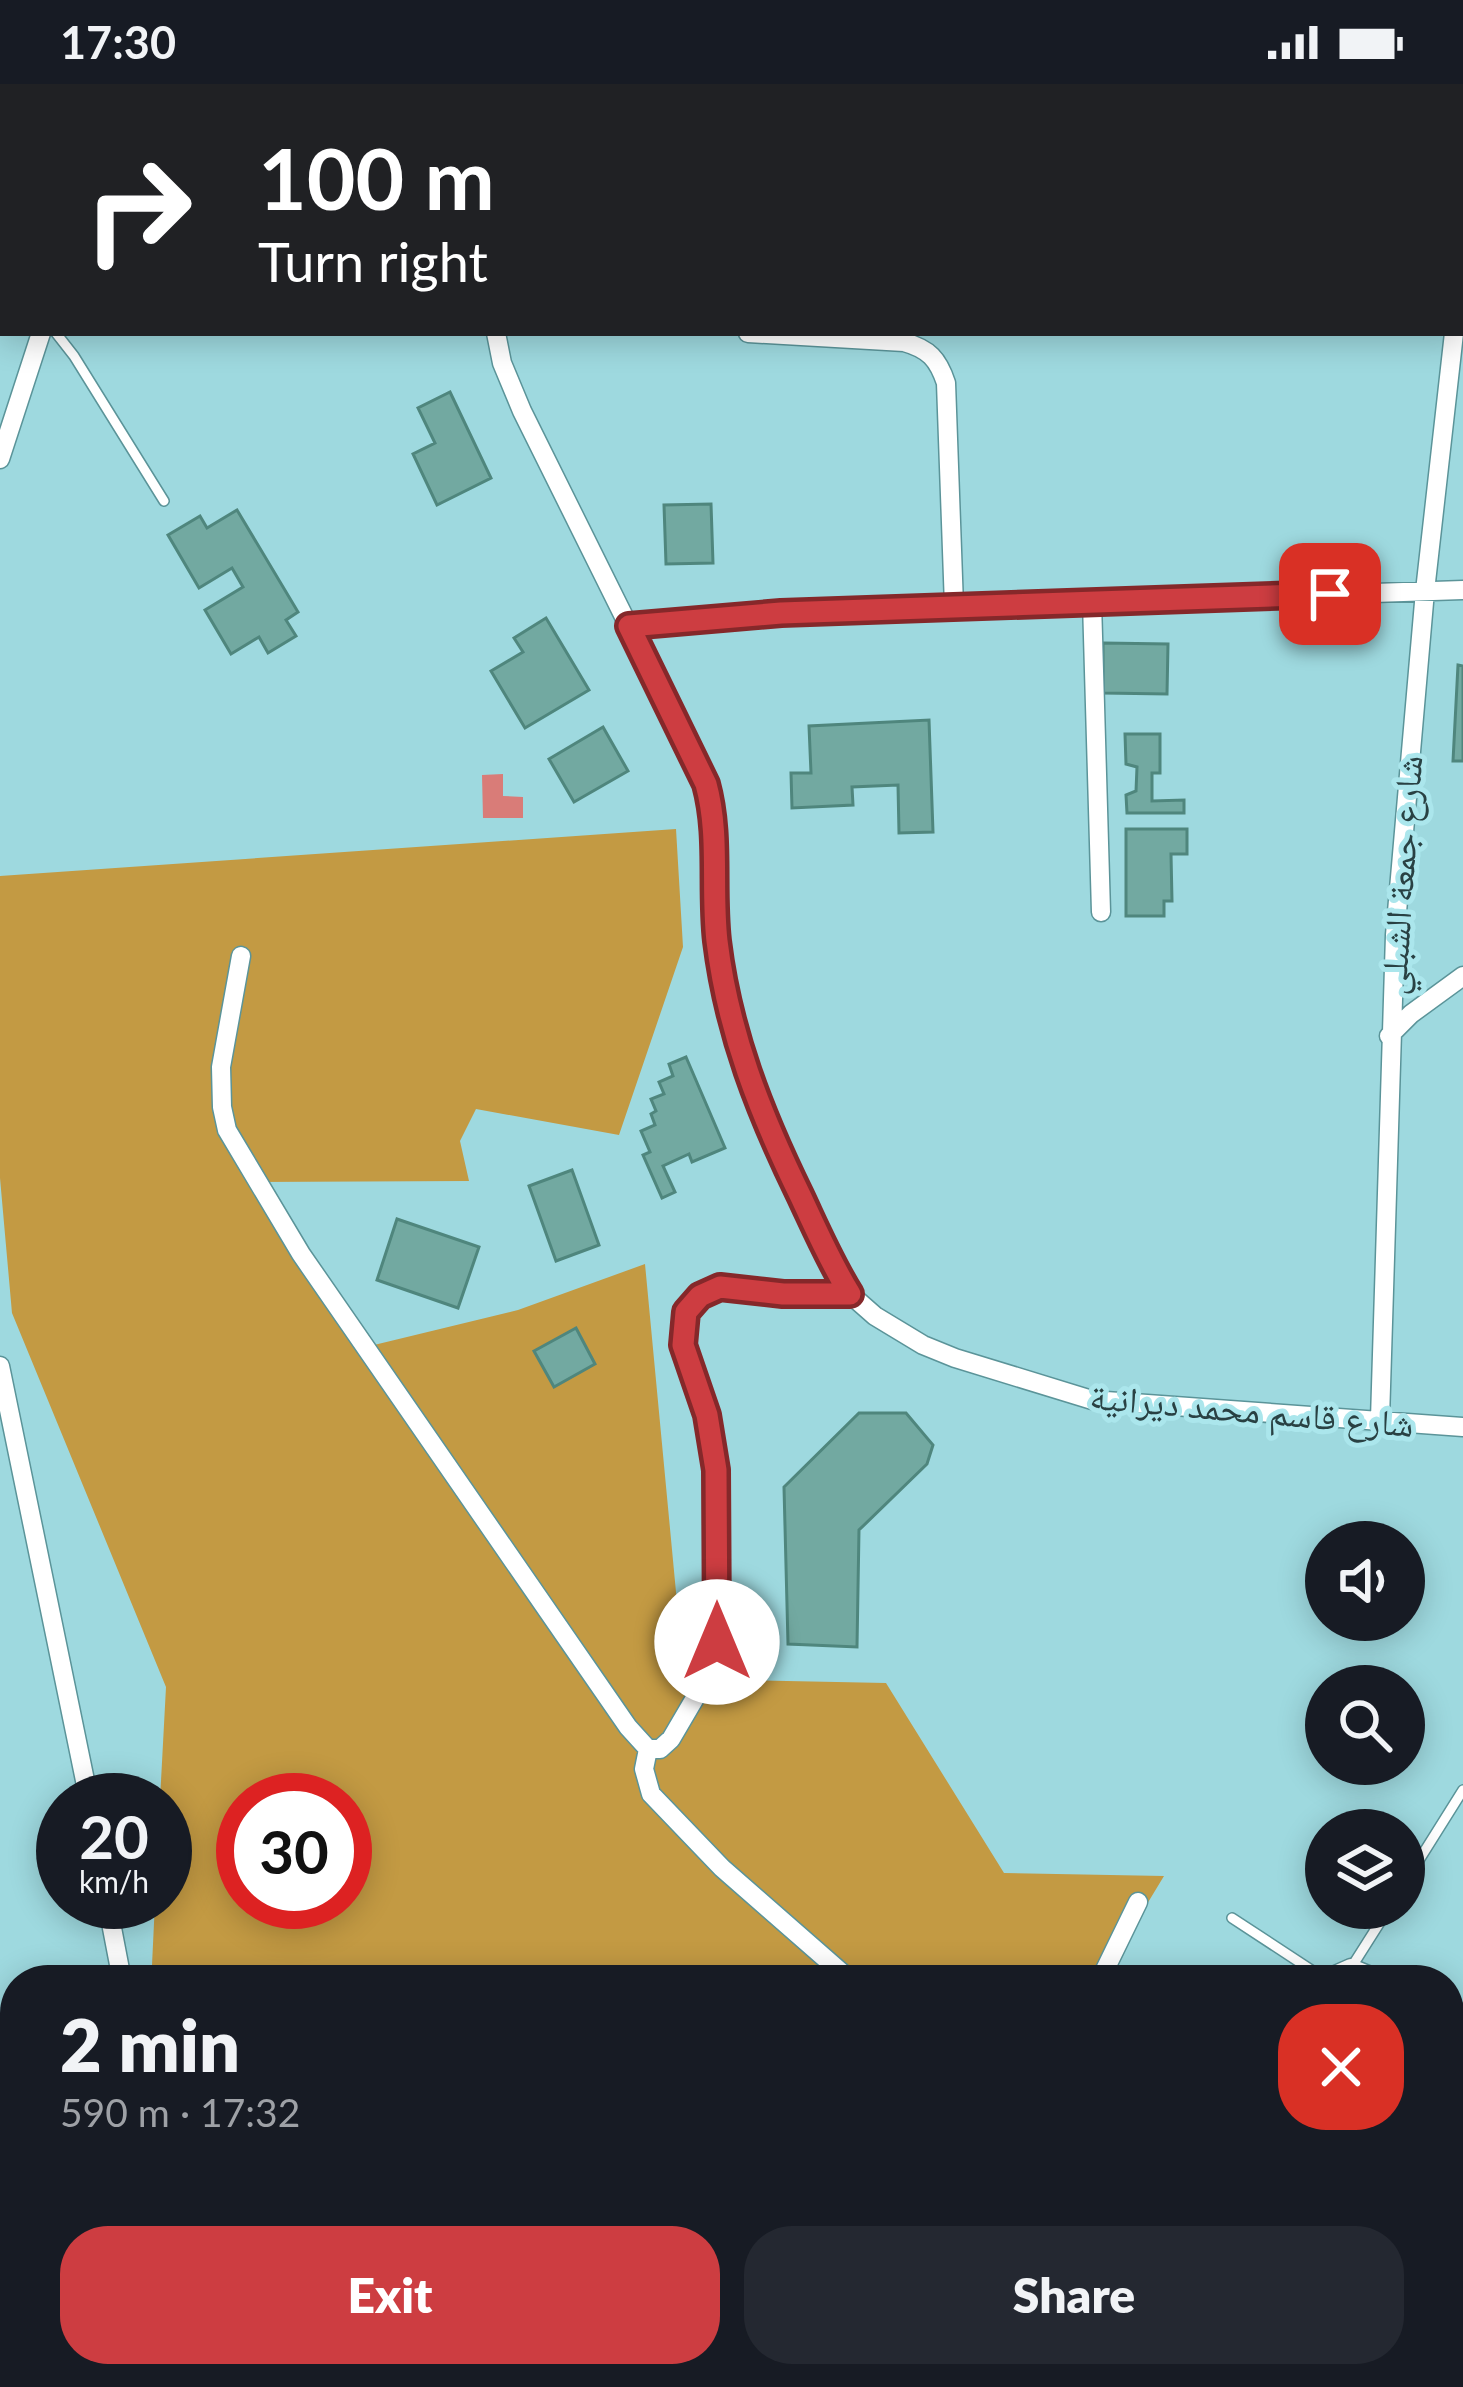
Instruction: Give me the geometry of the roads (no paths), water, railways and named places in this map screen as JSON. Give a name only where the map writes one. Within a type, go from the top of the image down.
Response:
[{"type":"street","points":[[0,459],[40,336]]},
{"type":"street","points":[[497,336],[522,411],[706,784],[713,810],[718,954],[748,1079],[830,1263],[850,1294]]},
{"type":"street","points":[[800,336],[904,342],[920,346],[940,363],[946,383],[954,606]]},
{"type":"street","name":"شارع جمعة الشبلي","points":[[1380,1418],[1389,1036],[1408,759],[1454,336]]},
{"type":"street","points":[[629,626],[761,614],[1463,590]]},
{"type":"street","points":[[1092,602],[1101,912]]},
{"type":"street","points":[[241,956],[221,1087],[227,1130],[245,1166],[314,1274],[628,1727],[648,1749],[660,1750],[671,1739],[705,1681],[717,1642],[716,1470],[707,1415],[683,1345],[686,1312],[700,1296],[720,1287],[783,1294],[850,1294]]},
{"type":"street","points":[[1389,1036],[1411,1013],[1463,976]]},
{"type":"street","name":"شارع قاسم محمد ديرانية","points":[[850,1294],[923,1346],[1092,1400],[1463,1427]]},
{"type":"street","points":[[0,1366],[83,1773]]},
{"type":"street","points":[[648,1749],[644,1769],[651,1793],[722,1868],[833,1965]]},
{"type":"street","points":[[1107,1965],[1138,1902]]},
{"type":"street","points":[[112,1929],[119,1965]]},
{"type":"lane","points":[[58,336],[164,501]]},
{"type":"lane","points":[[1425,1851],[1463,1790]]},
{"type":"lane","points":[[1232,1918],[1302,1965]]},
{"type":"lane","points":[[1353,1965],[1376,1929]]}]
